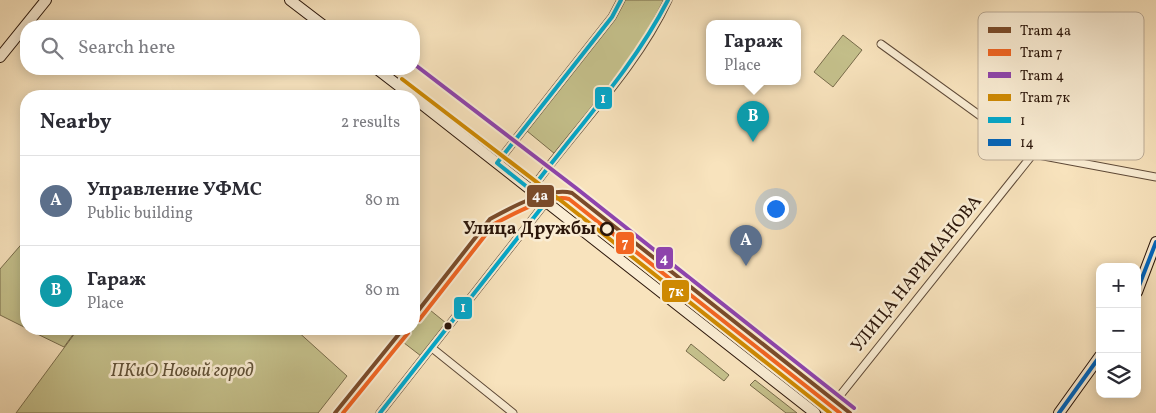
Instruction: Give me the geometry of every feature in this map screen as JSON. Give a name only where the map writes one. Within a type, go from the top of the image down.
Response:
[{"type":"main road","points":[[30,20],[46,0]]},
{"type":"main road","points":[[290,0],[316,20]]},
{"type":"main road","points":[[0,57],[20,32]]},
{"type":"main road","points":[[385,75],[404,90]]},
{"type":"main road","points":[[420,102],[815,413]]},
{"type":"main road","points":[[1141,281],[1156,242]]},
{"type":"main road","points":[[1059,413],[1096,362]]},
{"type":"street","points":[[497,163],[612,17],[621,0]]},
{"type":"street","points":[[531,190],[638,51],[658,22],[668,0]]},
{"type":"street","points":[[881,44],[978,114]]},
{"type":"street","name":"УЛИЦА НАРИМАНОВА","points":[[826,413],[1028,160]]},
{"type":"street","points":[[1065,160],[1156,177]]},
{"type":"street","points":[[380,413],[546,202]]},
{"type":"street","points":[[432,348],[513,413]]},
{"type":"green space","points":[[624,0],[665,0],[636,50],[555,154],[527,131],[614,19]]},
{"type":"green space","points":[[843,35],[862,50],[833,87],[814,72]]},
{"type":"green space","points":[[20,246],[20,325],[0,315],[0,269]]},
{"type":"green space","points":[[420,302],[446,323],[421,356],[394,335],[420,335]]},
{"type":"green space","points":[[39,335],[73,335],[64,347]]},
{"type":"green space","name":"ПКиО Новый город","points":[[74,335],[302,335],[347,376],[318,413],[16,413]]},
{"type":"green space","points":[[691,344],[729,375],[724,381],[686,351]]},
{"type":"green space","points":[[755,380],[797,413],[786,413],[750,385]]},
{"type":"tram line","name":"4","points":[[420,69],[576,188],[854,408]]},
{"type":"tram line","name":"7к","points":[[402,79],[416,90]]},
{"type":"tram line","name":"7к","points":[[420,93],[564,203],[830,413]]},
{"type":"tram line","name":"4а","points":[[420,308],[490,219],[542,195],[563,192],[572,193],[850,413]]},
{"type":"tram line","name":"7","points":[[420,319],[494,224],[542,202],[552,199],[569,199],[840,413]]},
{"type":"tram line","name":"4а","points":[[335,413],[398,335]]},
{"type":"tram line","name":"7","points":[[343,413],[406,335]]},
{"type":"transit line","name":"1","points":[[546,202],[497,163],[612,17],[621,0]]},
{"type":"transit line","name":"1","points":[[531,190],[604,98],[654,26],[668,0]]},
{"type":"transit line","name":"1","points":[[380,413],[546,202]]},
{"type":"transit line","name":"14","points":[[1141,281],[1156,242]]},
{"type":"transit line","name":"14","points":[[1059,413],[1096,362]]},
{"type":"place","name":"Гараж","points":[[753,142]]},
{"type":"place","name":"Улица Дружбы","points":[[607,229]]},
{"type":"place","name":"Управление УФМС","points":[[746,266]]}]
